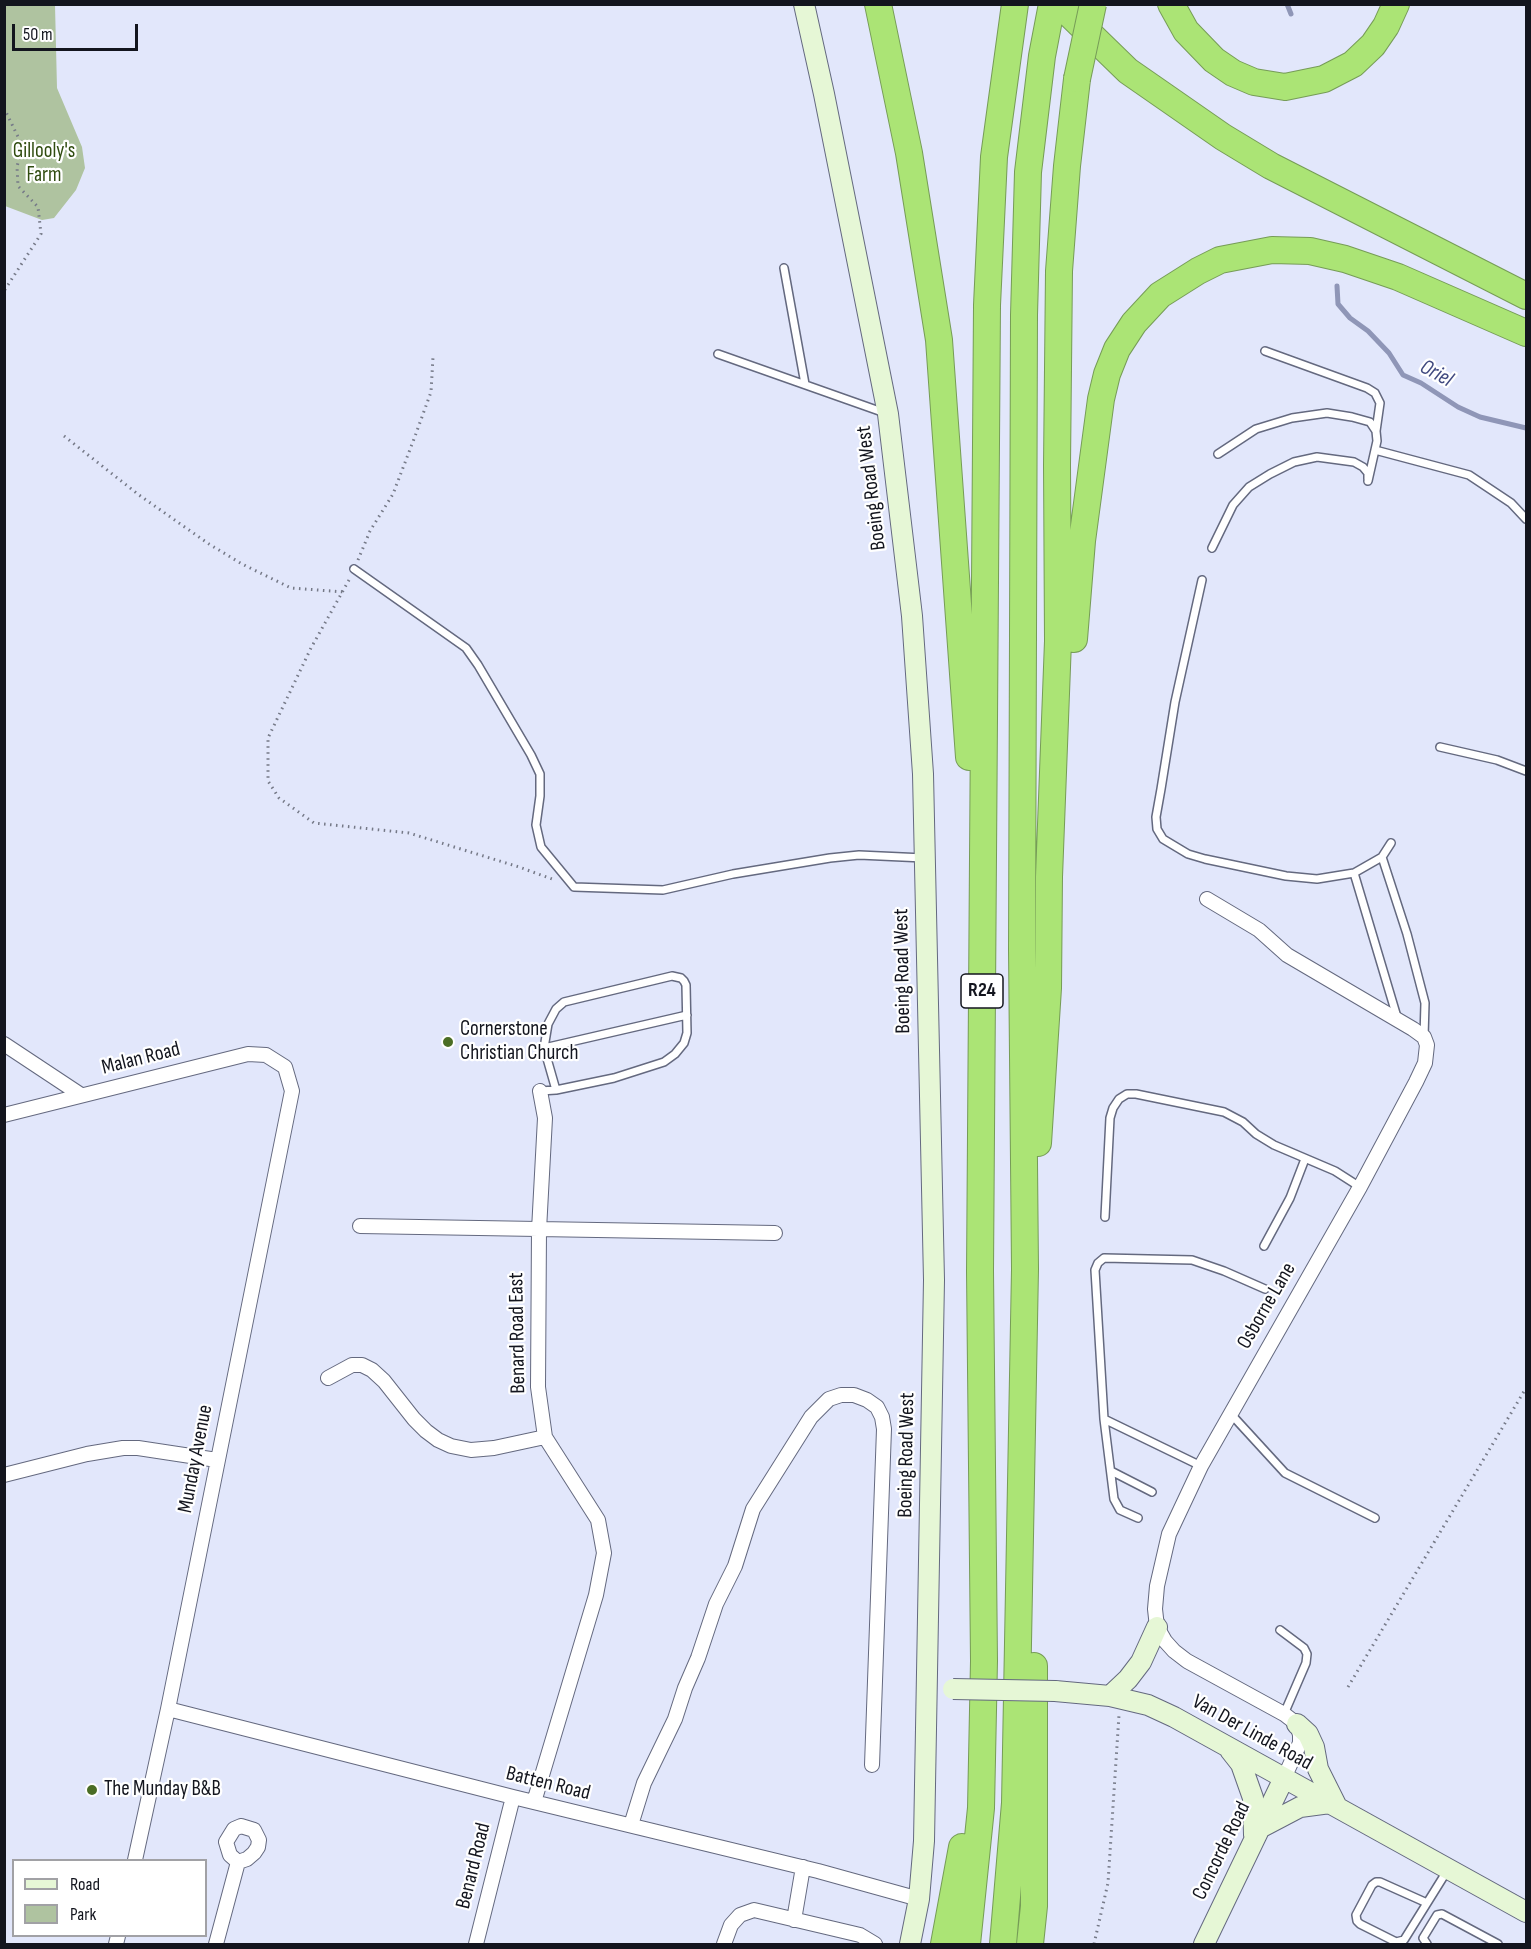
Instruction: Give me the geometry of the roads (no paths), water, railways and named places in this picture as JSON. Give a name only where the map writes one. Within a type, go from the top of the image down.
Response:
[{"type":"highway","points":[[878,4],[909,153],[939,340],[982,946]]},
{"type":"highway","name":"R24","points":[[967,1944],[981,1808],[984,1661],[980,1271],[987,305],[994,157],[1016,4]]},
{"type":"highway","name":"R24","points":[[1003,1944],[1015,1803],[1022,1435],[1024,315],[1028,172],[1042,56],[1052,4]]},
{"type":"highway","points":[[1059,4],[1128,70],[1222,137],[1271,166],[1527,296]]},
{"type":"highway","points":[[1024,1269],[1037,1157],[1048,988],[1049,876],[1059,641],[1057,465],[1059,271],[1067,166],[1077,80],[1093,4]]},
{"type":"highway","points":[[1171,4],[1186,31],[1214,60],[1233,73],[1254,82],[1285,87],[1324,79],[1353,64],[1373,45],[1386,26],[1396,4]]},
{"type":"highway","points":[[1049,876],[1072,664],[1082,541],[1101,399],[1107,374],[1117,349],[1134,323],[1160,295],[1220,260],[1244,254],[1281,250],[1310,251],[1398,277],[1527,333]]},
{"type":"highway","points":[[1022,1435],[1033,1617],[1035,1710],[1034,1906],[1030,1944]]},
{"type":"highway","points":[[944,1944],[954,1899],[965,1827],[984,1661]]},
{"type":"main road","name":"Boeing Road West","points":[[804,4],[888,414],[912,616],[923,774],[934,1280],[924,1841],[919,1899],[910,1944]]},
{"type":"main road","points":[[1116,1697],[1141,1662],[1157,1627]]},
{"type":"main road","name":"Van Der Linde Road","points":[[926,1688],[1054,1691],[1116,1697],[1148,1706],[1226,1744],[1527,1912]]},
{"type":"main road","points":[[1226,1744],[1241,1764],[1253,1798],[1257,1834],[1300,1807],[1333,1805],[1318,1769],[1314,1747],[1308,1734],[1291,1719]]},
{"type":"main road","name":"Concorde Road","points":[[1206,1944],[1284,1778]]},
{"type":"street","points":[[1207,899],[1259,930],[1287,955],[1424,1037]]},
{"type":"street","name":"Osborne Lane","points":[[1157,1627],[1155,1609],[1157,1586],[1169,1534],[1201,1466],[1360,1187],[1425,1063],[1424,1037]]},
{"type":"street","points":[[4,1044],[81,1095]]},
{"type":"street","name":"Malan Road","points":[[4,1115],[248,1053],[266,1055],[285,1067]]},
{"type":"street","name":"Munday Avenue","points":[[135,1859],[168,1709],[292,1091],[285,1067]]},
{"type":"street","name":"Benard Road East","points":[[534,1802],[596,1595],[604,1553],[598,1520],[545,1437],[536,1366],[539,1230],[545,1118],[540,1091]]},
{"type":"street","points":[[360,1226],[775,1233]]},
{"type":"street","points":[[328,1378],[340,1369],[352,1365],[362,1365],[372,1370],[384,1381],[420,1425],[438,1440],[451,1446],[471,1449],[494,1448],[545,1437]]},
{"type":"street","points":[[631,1825],[644,1783],[675,1719],[716,1604],[735,1566],[753,1509],[811,1417],[829,1399],[841,1395],[854,1395],[877,1407],[884,1429],[872,1765]]},
{"type":"street","points":[[4,1475],[87,1454],[123,1448],[138,1448],[217,1460]]},
{"type":"street","points":[[1157,1627],[1165,1641],[1187,1661],[1291,1719],[1300,1735],[1300,1743],[1284,1778]]},
{"type":"street","name":"Batten Road","points":[[168,1709],[513,1797],[803,1867],[919,1899]]},
{"type":"street","name":"Benard Road","points":[[476,1944],[513,1797]]},
{"type":"street","points":[[216,1944],[238,1862]]},
{"type":"street","points":[[794,1920],[803,1867]]},
{"type":"street","points":[[724,1944],[731,1925],[746,1911],[754,1910],[860,1935],[875,1944]]},
{"type":"lane","points":[[784,268],[805,384]]},
{"type":"lane","points":[[1212,548],[1233,505],[1250,487],[1294,462],[1317,457],[1354,462],[1363,466],[1368,473],[1368,481],[1375,450],[1380,403],[1375,393],[1367,388],[1265,351]]},
{"type":"lane","points":[[718,354],[888,414]]},
{"type":"lane","points":[[1218,454],[1256,429],[1292,418],[1327,413],[1344,415],[1370,422],[1376,431]]},
{"type":"lane","points":[[1375,450],[1469,475],[1511,503],[1527,519]]},
{"type":"lane","points":[[354,569],[466,648],[478,665],[540,774],[536,825],[541,847],[574,887],[663,890],[733,874],[830,858],[860,855],[924,858]]},
{"type":"lane","points":[[1202,580],[1175,702],[1156,817],[1157,829],[1163,839],[1173,846],[1205,859],[1286,876],[1317,879],[1354,873],[1382,857],[1391,843]]},
{"type":"lane","points":[[1440,747],[1497,760],[1527,771]]},
{"type":"lane","points":[[1382,857],[1407,934],[1425,1003],[1424,1037]]},
{"type":"lane","points":[[1354,873],[1397,1020]]},
{"type":"lane","points":[[540,1091],[556,1090],[615,1078],[664,1062],[684,1043],[687,1033],[686,985],[681,978],[672,976],[564,1002],[556,1008],[551,1016],[544,1048],[556,1090]]},
{"type":"lane","points":[[544,1048],[687,1015]]},
{"type":"lane","points":[[1105,1217],[1110,1118],[1119,1099],[1126,1094],[1136,1094],[1224,1112],[1243,1122],[1256,1134],[1274,1145],[1335,1171],[1360,1187]]},
{"type":"lane","points":[[1264,1246],[1290,1198],[1305,1159]]},
{"type":"lane","points":[[1138,1518],[1116,1505],[1104,1419],[1095,1270],[1098,1263],[1104,1258],[1192,1260],[1265,1289]]},
{"type":"lane","points":[[1230,1413],[1285,1473],[1375,1518]]},
{"type":"lane","points":[[1104,1419],[1201,1466]]},
{"type":"lane","points":[[1111,1471],[1152,1492]]},
{"type":"lane","points":[[1280,1630],[1304,1648],[1307,1654],[1291,1719]]},
{"type":"lane","points":[[1427,1903],[1376,1882],[1371,1885],[1356,1915],[1357,1921],[1396,1942],[1401,1942],[1404,1940],[1449,1869]]},
{"type":"lane","points":[[1427,1944],[1423,1938],[1437,1915],[1442,1914],[1498,1944]]},
{"type":"waterway","points":[[1287,4],[1291,14]]},
{"type":"waterway","name":"Oriel","points":[[1337,286],[1338,304],[1389,353],[1403,375],[1480,417],[1526,428]]},
{"type":"place","name":"Cornerstone Christian Church","points":[[448,1042]]},
{"type":"place","name":"The Munday B&B","points":[[92,1790]]},
{"type":"park label","name":"Gillooly's Farm","points":[[44,164]]}]
